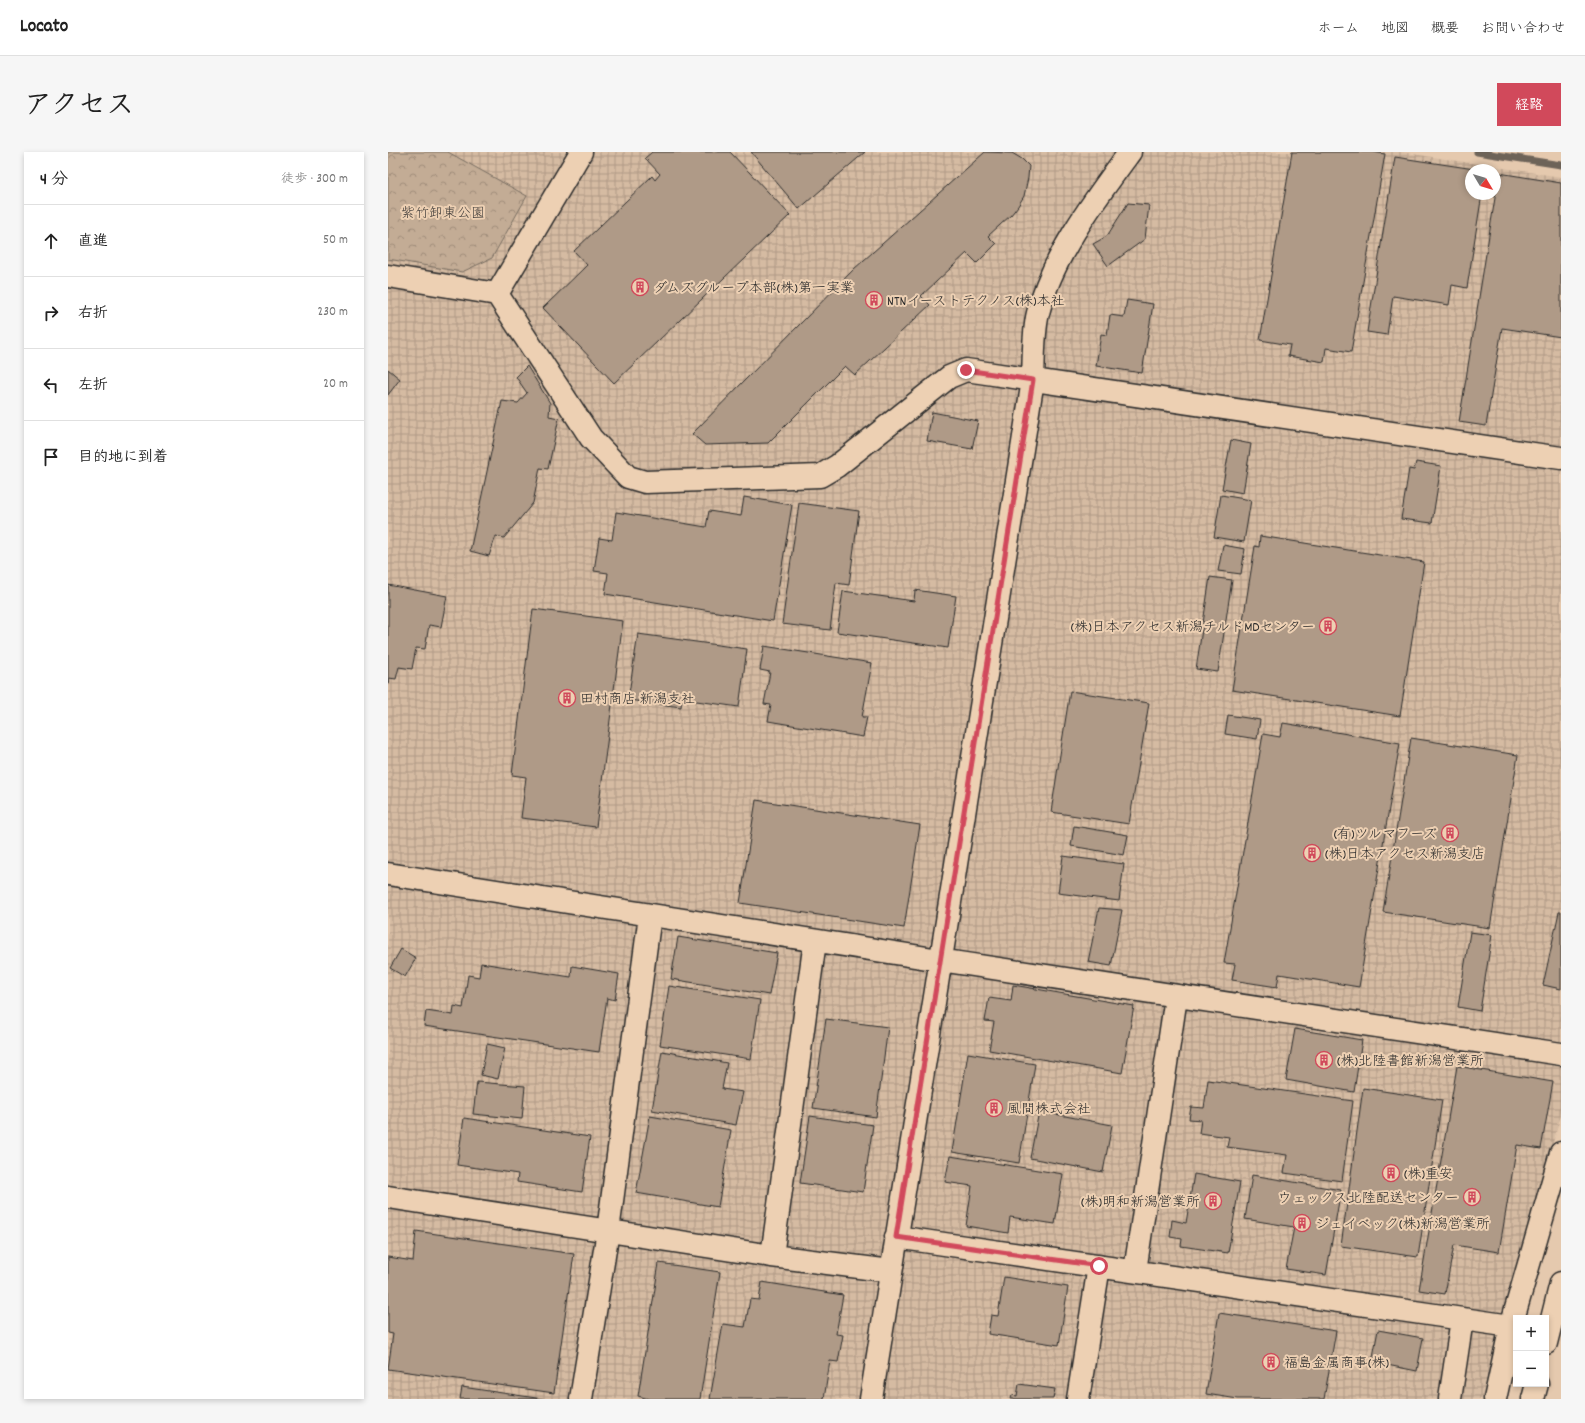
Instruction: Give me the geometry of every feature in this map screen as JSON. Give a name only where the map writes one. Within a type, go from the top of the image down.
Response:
[{"type":"main road","points":[[497,294],[581,152]]},
{"type":"main road","points":[[871,1399],[1033,380],[1038,313],[1054,268],[1095,199],[1130,152]]},
{"type":"main road","points":[[388,276],[497,294],[591,438],[628,477],[645,482],[820,476],[837,466],[949,377],[966,370],[1561,458]]},
{"type":"main road","points":[[388,874],[1176,997],[1561,1054]]},
{"type":"main road","points":[[581,1399],[608,1231],[650,915]]},
{"type":"main road","points":[[772,1256],[815,941]]},
{"type":"main road","points":[[1135,1271],[1176,997]]},
{"type":"main road","points":[[1495,1399],[1511,1326],[1561,1153]]},
{"type":"main road","points":[[388,1197],[772,1256],[891,1271]]},
{"type":"main road","points":[[896,1237],[1511,1326]]},
{"type":"main road","points":[[1078,1399],[1099,1266]]},
{"type":"main road","points":[[1549,1331],[1561,1283]]},
{"type":"main road","points":[[1450,1399],[1462,1319]]},
{"type":"main road","points":[[1533,1399],[1536,1387]]},
{"type":"shaded area","points":[[388,152],[1400,152],[1477,164],[1465,164],[1465,200],[1501,200],[1501,168],[1561,177],[1561,1115],[1498,1337],[1485,1399],[388,1399]]},
{"type":"green space","name":"紫竹卸東公園","points":[[388,152],[448,152],[527,196],[492,258],[462,272],[388,259]]},
{"type":"building","name":"ダムズグループ本部(株)第一実業","points":[[652,152],[730,152],[790,215],[614,383],[543,308],[587,265],[574,251],[652,176],[655,180],[660,174],[645,158]]},
{"type":"building","points":[[751,152],[865,152],[799,209]]},
{"type":"building","name":"NTNイーストテクノス(株)本社","points":[[985,152],[1012,153],[1022,159],[1029,166],[1024,196],[1011,215],[988,236],[996,244],[977,263],[967,253],[921,296],[930,305],[855,375],[845,366],[768,443],[705,445],[692,434],[854,269]]},
{"type":"building","points":[[1292,152],[1373,152],[1385,154],[1351,352],[1326,348],[1324,362],[1288,356],[1290,345],[1260,340]]},
{"type":"building","points":[[1395,157],[1465,168],[1465,200],[1481,200],[1467,288],[1452,285],[1449,305],[1393,296],[1387,335],[1367,332]]},
{"type":"building","points":[[1501,173],[1561,183],[1561,337],[1502,328],[1486,426],[1459,422],[1495,200],[1501,200]]},
{"type":"building","points":[[1128,203],[1149,205],[1145,239],[1108,266],[1093,244],[1107,236]]},
{"type":"building","points":[[1127,300],[1153,304],[1142,373],[1096,366],[1101,334],[1107,335],[1110,315],[1124,317]]},
{"type":"building","points":[[527,366],[550,403],[549,416],[559,418],[548,469],[540,468],[533,503],[504,538],[496,536],[489,556],[470,551],[502,401],[518,403],[527,393],[516,377]]},
{"type":"building","points":[[388,369],[400,379],[388,395]]},
{"type":"building","points":[[932,412],[978,421],[972,449],[927,441]]},
{"type":"building","points":[[1231,440],[1251,444],[1243,493],[1222,489]]},
{"type":"building","points":[[1416,462],[1441,466],[1432,523],[1401,519],[1409,469],[1414,470]]},
{"type":"building","points":[[1221,495],[1251,500],[1244,542],[1214,537]]},
{"type":"building","points":[[744,497],[792,505],[773,621],[605,594],[608,573],[594,571],[599,538],[612,540],[616,512],[706,527],[709,511],[741,516]]},
{"type":"building","points":[[799,503],[859,511],[849,585],[836,583],[830,630],[782,624]]},
{"type":"building","name":"(株)日本アクセス新潟チルドMDセンター","points":[[1260,536],[1424,562],[1400,716],[1232,690],[1255,546],[1259,547]]},
{"type":"building","points":[[1223,545],[1245,549],[1241,574],[1218,571]]},
{"type":"building","points":[[1210,577],[1232,580],[1218,672],[1196,669]]},
{"type":"building","points":[[388,585],[447,596],[441,627],[429,625],[425,649],[416,648],[412,669],[399,667],[396,679],[389,678],[388,685]]},
{"type":"building","points":[[915,590],[956,596],[948,648],[837,632],[843,591],[914,601]]},
{"type":"building","name":"田村商店 新潟支社","points":[[533,609],[623,621],[596,827],[521,818],[526,777],[512,775]]},
{"type":"building","points":[[638,634],[747,649],[739,707],[682,699],[681,707],[628,700]]},
{"type":"building","points":[[764,646],[872,663],[862,717],[867,717],[863,737],[768,721],[771,705],[764,704],[770,672],[760,670]]},
{"type":"building","points":[[1070,691],[1149,703],[1129,824],[1051,812]]},
{"type":"building","points":[[1228,715],[1260,720],[1257,739],[1225,734]]},
{"type":"building","name":"(株)日本アクセス新潟支店","points":[[1283,723],[1400,743],[1359,987],[1279,974],[1277,987],[1232,980],[1235,964],[1224,963],[1263,734],[1280,737]]},
{"type":"building","name":"(有)ツルマフーズ","points":[[1411,738],[1518,755],[1490,928],[1383,912]]},
{"type":"building","points":[[756,800],[920,825],[904,928],[740,903]]},
{"type":"building","points":[[1074,826],[1128,835],[1124,855],[1071,846]]},
{"type":"building","points":[[1063,856],[1124,864],[1119,901],[1058,893]]},
{"type":"building","points":[[1099,908],[1122,910],[1111,966],[1088,962]]},
{"type":"building","points":[[1559,912],[1561,912],[1561,989],[1543,985]]},
{"type":"building","points":[[1470,932],[1492,935],[1480,1011],[1458,1007]]},
{"type":"building","points":[[678,937],[777,953],[769,995],[671,979]]},
{"type":"building","points":[[401,949],[416,958],[405,977],[390,968]]},
{"type":"building","points":[[481,963],[571,977],[572,966],[619,974],[615,1000],[607,998],[599,1052],[424,1026],[426,1011],[453,1015],[454,1006],[463,1008],[468,975],[479,977]]},
{"type":"building","points":[[1013,985],[1134,1006],[1122,1073],[989,1050],[994,1022],[985,1021],[989,998],[1011,1001]]},
{"type":"building","points":[[669,986],[760,1000],[751,1059],[660,1045]]},
{"type":"building","points":[[826,1019],[888,1027],[876,1117],[813,1108]]},
{"type":"building","name":"(株)北陸書館新潟営業所","points":[[1295,1029],[1362,1040],[1354,1092],[1286,1080]]},
{"type":"building","points":[[487,1044],[505,1048],[498,1079],[481,1075]]},
{"type":"building","points":[[662,1051],[727,1063],[722,1089],[743,1092],[736,1125],[652,1110]]},
{"type":"building","name":"風間株式会社","points":[[968,1053],[1035,1064],[1019,1163],[952,1152]]},
{"type":"building","name":"ウェックス北陸配送センター","points":[[1457,1066],[1553,1082],[1541,1149],[1517,1145],[1499,1252],[1454,1245],[1445,1294],[1419,1290]]},
{"type":"building","points":[[1208,1080],[1353,1101],[1342,1181],[1284,1173],[1287,1155],[1227,1147],[1229,1137],[1199,1133],[1201,1120],[1189,1119],[1191,1107],[1204,1108]]},
{"type":"building","points":[[477,1082],[525,1086],[522,1119],[473,1114]]},
{"type":"building","name":"(株)重安","points":[[1363,1088],[1442,1100],[1418,1257],[1341,1246]]},
{"type":"building","points":[[1039,1111],[1112,1125],[1103,1172],[1030,1158]]},
{"type":"building","points":[[650,1116],[731,1130],[718,1207],[636,1193]]},
{"type":"building","points":[[810,1116],[873,1125],[863,1192],[800,1183]]},
{"type":"building","points":[[464,1118],[590,1137],[582,1192],[517,1182],[518,1174],[457,1165]]},
{"type":"building","points":[[950,1156],[1063,1174],[1055,1224],[1010,1217],[1008,1233],[966,1226],[972,1186],[945,1182]]},
{"type":"building","name":"(株)明和新潟営業所","points":[[1194,1174],[1240,1182],[1228,1253],[1181,1246],[1182,1239],[1170,1237],[1172,1220],[1186,1223]]},
{"type":"building","name":"ジェイベック(株)新潟営業所","points":[[1252,1175],[1341,1190],[1326,1275],[1286,1269],[1294,1227],[1245,1219]]},
{"type":"building","points":[[416,1231],[574,1254],[554,1393],[388,1369],[393,1334],[388,1333],[388,1257],[413,1261]]},
{"type":"building","points":[[659,1263],[720,1272],[700,1399],[649,1399],[638,1396]]},
{"type":"building","points":[[1004,1277],[1068,1287],[1059,1345],[988,1334],[991,1315],[998,1316]]},
{"type":"building","points":[[762,1282],[843,1295],[836,1334],[843,1335],[838,1362],[830,1361],[824,1399],[710,1399],[723,1324],[745,1327],[750,1299],[759,1300]]},
{"type":"building","name":"福島金属商事(株)","points":[[1219,1313],[1336,1331],[1324,1399],[1238,1399],[1206,1394]]},
{"type":"building","points":[[1378,1330],[1423,1338],[1417,1371],[1372,1362]]},
{"type":"building","points":[[1019,1384],[1055,1389],[1053,1399],[1011,1399],[1012,1395],[1017,1396]]},
{"type":"building","points":[[462,1387],[543,1399],[460,1399]]},
{"type":"waterway","points":[[1477,152],[1561,165]]},
{"type":"place","name":"ダムズグループ本部(株)第一実業","points":[[640,287]]},
{"type":"place","name":"NTNイーストテクノス(株)本社","points":[[874,300]]},
{"type":"place","name":"(株)日本アクセス新潟チルドMDセンター","points":[[1328,626]]},
{"type":"place","name":"田村商店 新潟支社","points":[[567,698]]},
{"type":"place","name":"(有)ツルマフーズ","points":[[1450,833]]},
{"type":"place","name":"(株)日本アクセス新潟支店","points":[[1312,853]]},
{"type":"place","name":"(株)北陸書館新潟営業所","points":[[1324,1060]]},
{"type":"place","name":"風間株式会社","points":[[994,1108]]},
{"type":"place","name":"(株)重安","points":[[1391,1173]]},
{"type":"place","name":"ウェックス北陸配送センター","points":[[1472,1197]]},
{"type":"place","name":"(株)明和新潟営業所","points":[[1213,1201]]},
{"type":"place","name":"ジェイベック(株)新潟営業所","points":[[1302,1223]]},
{"type":"place","name":"福島金属商事(株)","points":[[1271,1362]]},
{"type":"route","points":[[966,370],[1033,380],[896,1237],[1099,1266]]}]
